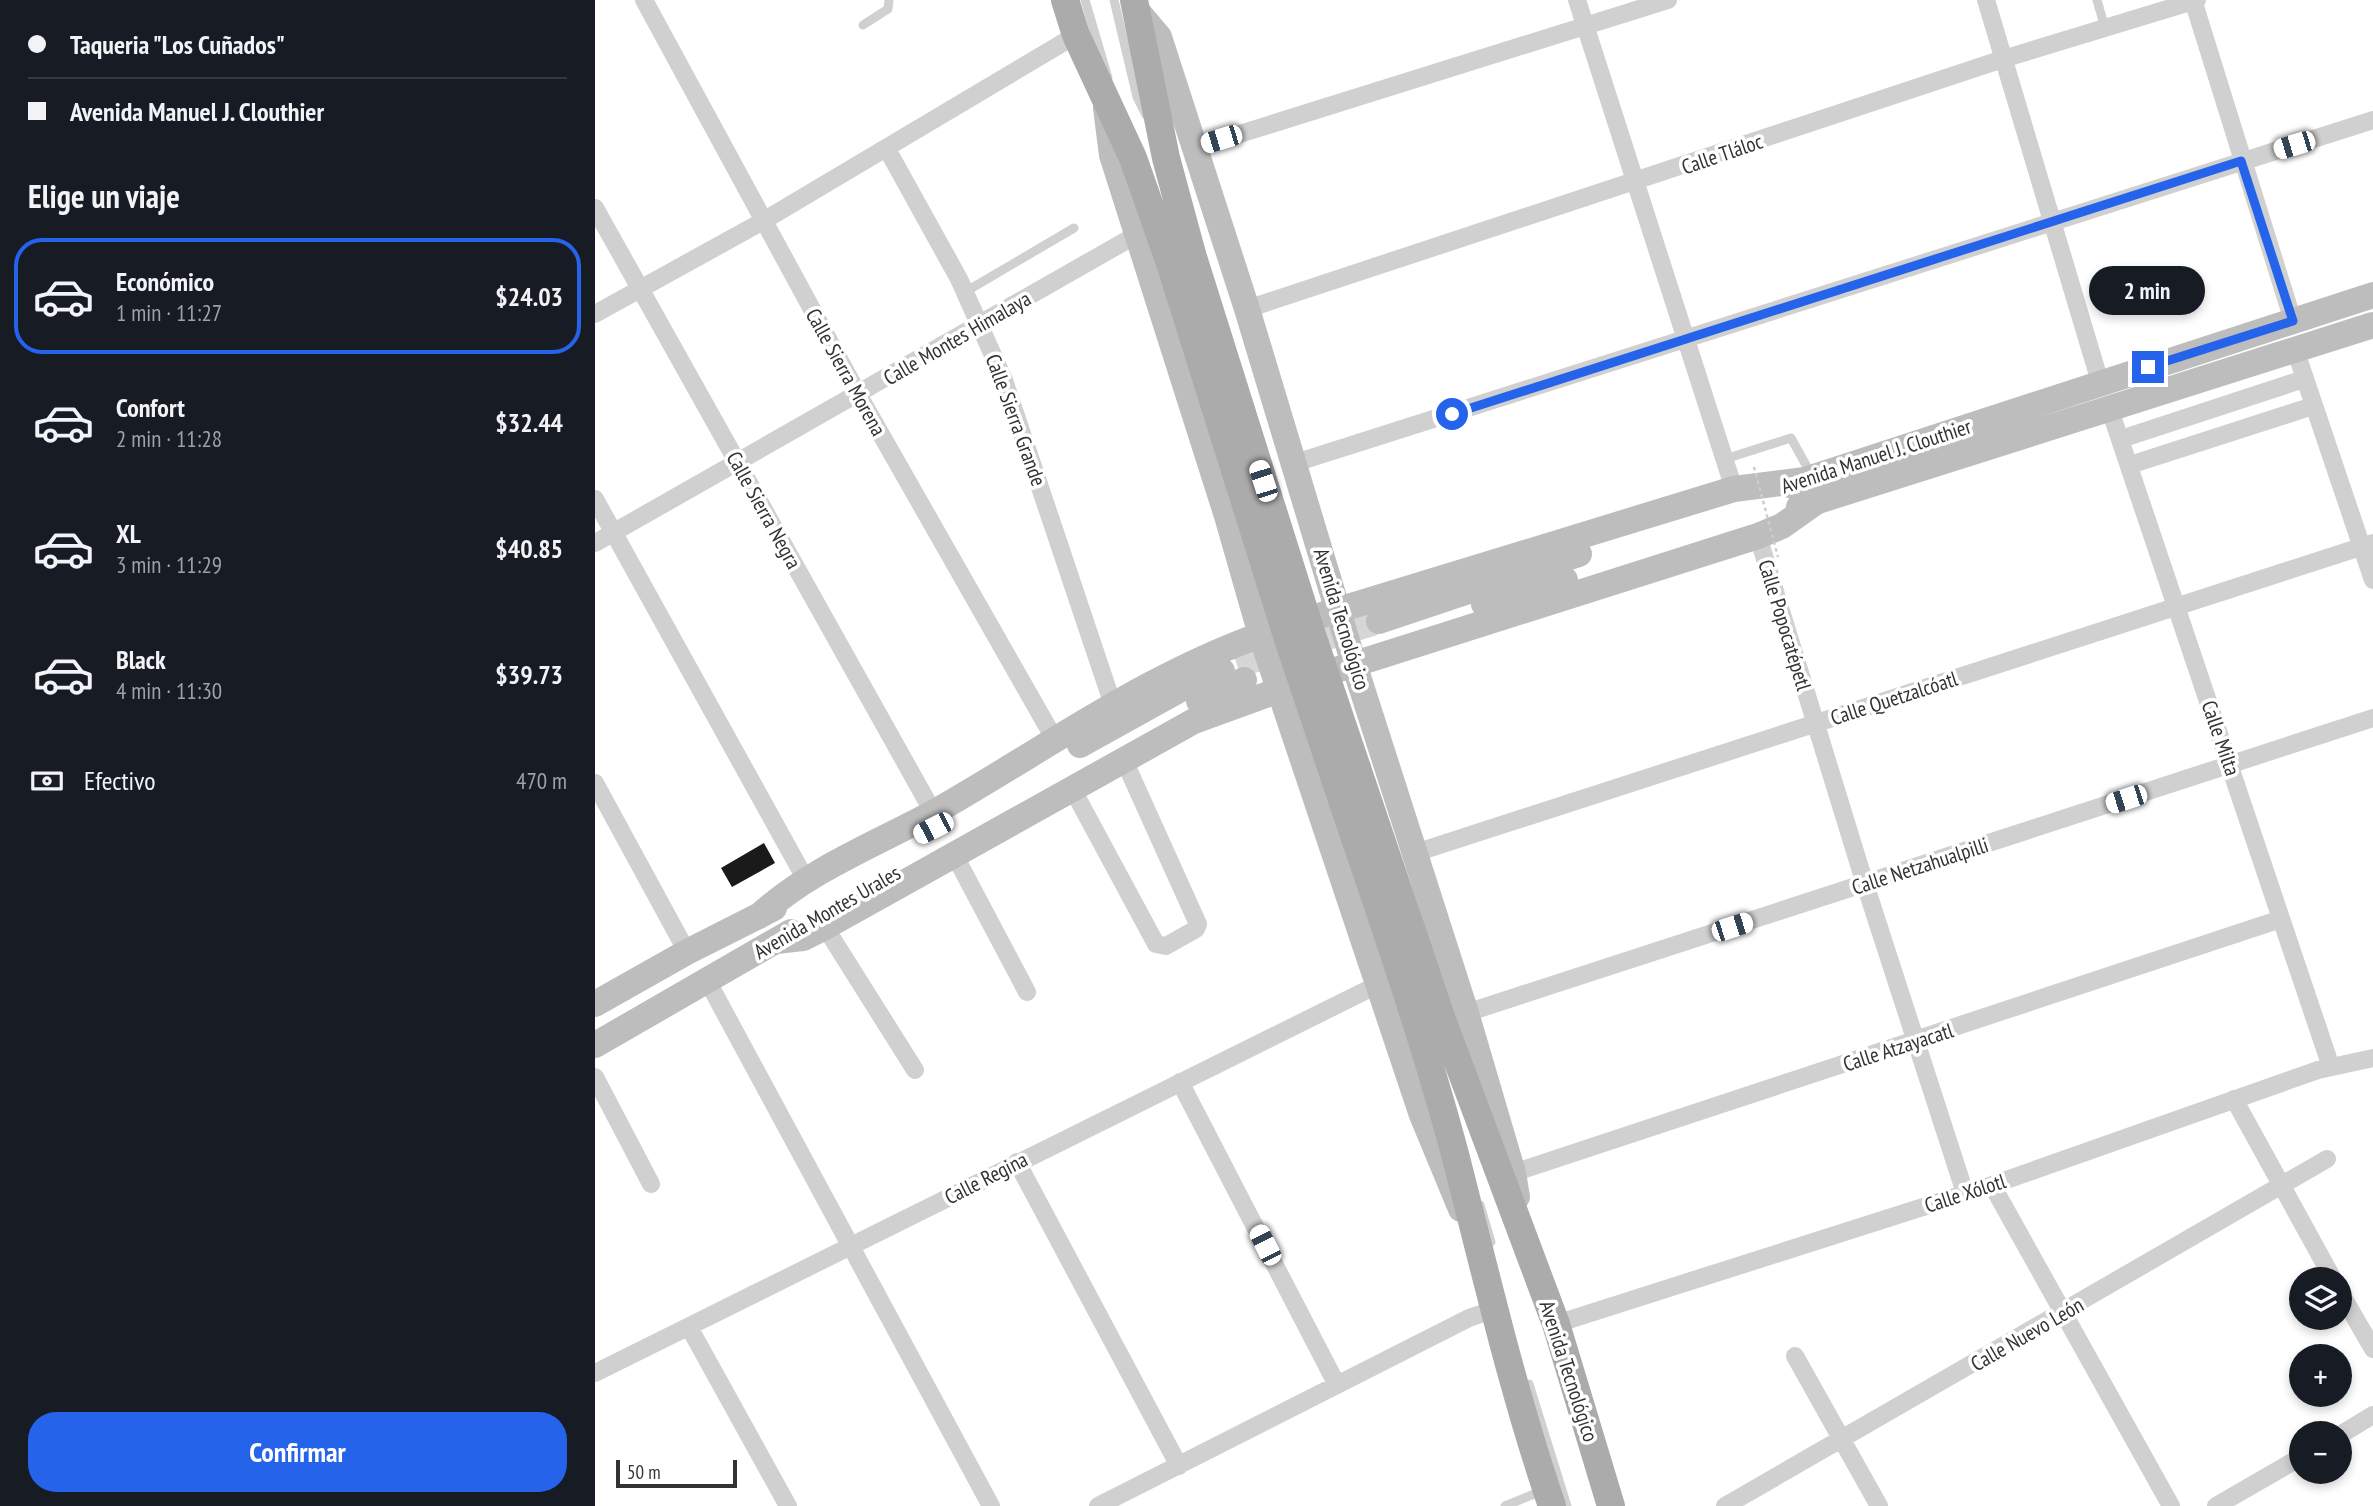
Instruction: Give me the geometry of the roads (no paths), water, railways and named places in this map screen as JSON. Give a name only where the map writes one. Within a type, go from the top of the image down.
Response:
[{"type":"main road","name":"Avenida Tecnológico","points":[[1065,0],[1076,35],[1106,102],[1181,258],[1440,1015],[1508,1181],[1515,1231],[1556,1324],[1612,1506]]},
{"type":"main road","name":"Avenida Tecnológico","points":[[1128,4],[1166,158],[1181,258]]},
{"type":"main road","name":"Avenida Tecnológico","points":[[1440,1015],[1455,1157],[1484,1246],[1555,1500]]},
{"type":"street","name":"Calle Sierra Morena","points":[[644,0],[858,394],[1055,740]]},
{"type":"street","points":[[1577,0],[1734,489]]},
{"type":"street","points":[[1195,148],[1668,0]]},
{"type":"street","points":[[1986,0],[2100,382]]},
{"type":"street","points":[[2194,0],[2241,161],[2293,321]]},
{"type":"street","name":"Calle Tláloc","points":[[1247,309],[1637,183],[2003,59],[2194,0]]},
{"type":"street","name":"Avenida Tecnológico","points":[[1128,4],[1159,37],[1295,463],[1354,664],[1415,853],[1440,1015]]},
{"type":"street","points":[[595,314],[763,221],[1076,35]]},
{"type":"street","name":"Avenida Tecnológico","points":[[1106,102],[1112,155],[1227,516],[1261,635],[1377,985],[1438,1157],[1484,1246]]},
{"type":"street","points":[[1295,463],[2373,120]]},
{"type":"street","name":"Calle Sierra Grande","points":[[887,149],[965,292],[1004,380],[1113,705]]},
{"type":"street","name":"Calle Sierra Negra","points":[[595,208],[933,813]]},
{"type":"street","name":"Calle Montes Himalaya","points":[[595,543],[1136,235]]},
{"type":"street","name":"Avenida Manuel J. Clouthier","points":[[1387,636],[2100,382],[2373,295]]},
{"type":"street","name":"Avenida Manuel J. Clouthier","points":[[1811,486],[2110,410],[2373,325]]},
{"type":"street","points":[[2295,349],[2313,406],[2367,545],[2373,580]]},
{"type":"street","points":[[2121,439],[2304,379]]},
{"type":"street","points":[[2130,465],[2313,406]]},
{"type":"street","name":"Calle Milta","points":[[2110,410],[2331,1067]]},
{"type":"street","points":[[759,916],[781,896],[806,880],[933,813],[1186,664],[1339,609],[1734,489],[1811,486]]},
{"type":"street","points":[[776,941],[803,938],[825,927],[1194,721],[1354,664],[1387,636],[1758,536],[1782,526],[1811,486]]},
{"type":"street","points":[[595,499],[806,880]]},
{"type":"street","name":"Calle Popocatépetl","points":[[1758,536],[1865,884],[1965,1193]]},
{"type":"street","name":"Calle Quetzalcóatl","points":[[1415,853],[2367,545]]},
{"type":"street","points":[[1371,715],[1387,636]]},
{"type":"street","name":"Avenida Montes Urales","points":[[595,1003],[687,951],[933,828],[1181,689],[1240,673],[595,1045]]},
{"type":"street","name":"Calle Netzahualpilli","points":[[1440,1015],[1865,884],[2373,718]]},
{"type":"street","points":[[1073,790],[1159,946],[1166,946],[1196,929],[1197,921],[1124,760]]},
{"type":"street","points":[[595,783],[687,951]]},
{"type":"street","points":[[955,856],[1027,992]]},
{"type":"street","name":"Calle Atzayacatl","points":[[1508,1181],[2281,919]]},
{"type":"street","points":[[825,927],[915,1070]]},
{"type":"street","points":[[707,980],[992,1506]]},
{"type":"street","name":"Calle Regina","points":[[595,1373],[1377,985]]},
{"type":"street","name":"Calle Xólotl","points":[[1556,1324],[1992,1185],[2331,1067],[2373,1058]]},
{"type":"street","points":[[595,1077],[651,1184]]},
{"type":"street","points":[[1180,1082],[1337,1385]]},
{"type":"street","points":[[2234,1099],[2279,1187],[2326,1267]]},
{"type":"street","name":"Calle Nuevo León","points":[[1725,1506],[2327,1159]]},
{"type":"street","points":[[1017,1162],[1179,1466]]},
{"type":"street","points":[[1992,1185],[2171,1506]]},
{"type":"street","points":[[1098,1506],[1469,1318],[1501,1309]]},
{"type":"street","points":[[2352,1313],[2373,1349]]},
{"type":"street","points":[[689,1327],[788,1506]]},
{"type":"street","points":[[1795,1356],[1879,1506]]},
{"type":"street","points":[[2352,1428],[2373,1415]]},
{"type":"street","points":[[2216,1506],[2289,1464]]},
{"type":"lane","points":[[863,24],[888,9],[889,0]]},
{"type":"lane","points":[[1084,0],[1108,72],[1106,102]]},
{"type":"lane","points":[[2097,0],[2105,28]]},
{"type":"lane","points":[[965,292],[1074,228]]},
{"type":"lane","points":[[1725,459],[1791,438],[1811,486]]},
{"type":"lane","points":[[1505,1506],[1555,1500],[1526,1374]]},
{"type":"tunnel","points":[[1237,665],[1379,621]]}]
